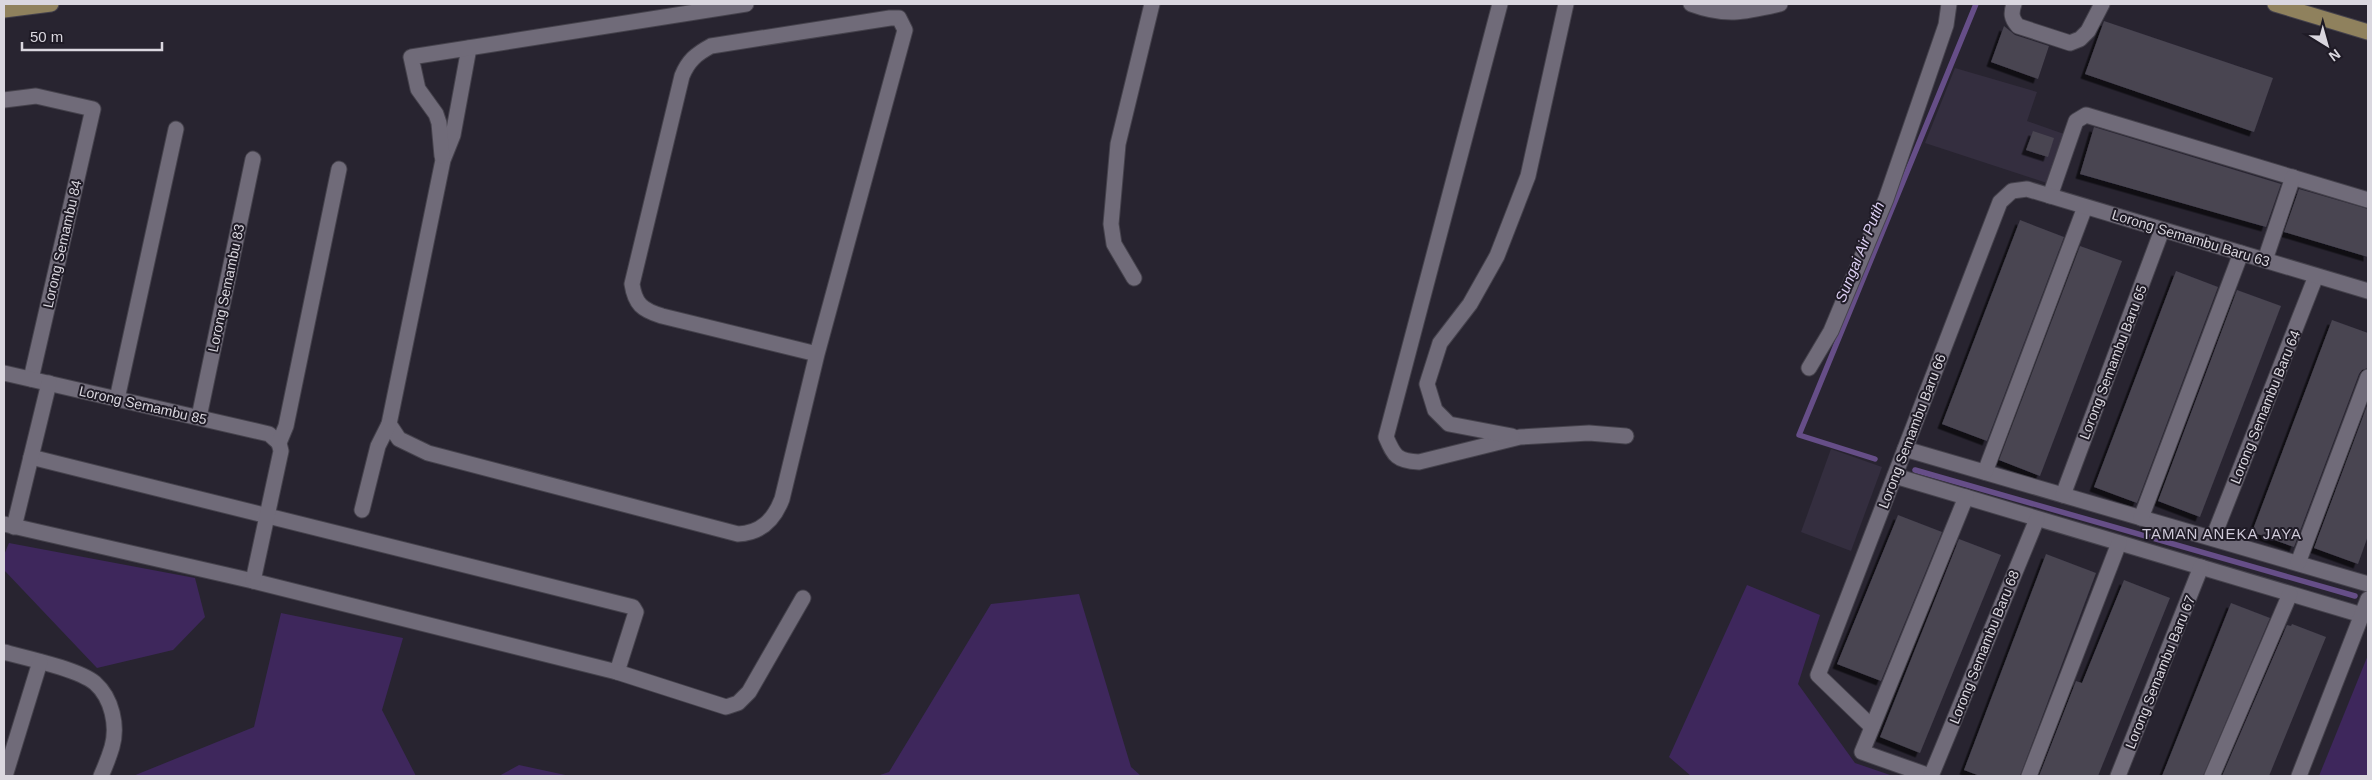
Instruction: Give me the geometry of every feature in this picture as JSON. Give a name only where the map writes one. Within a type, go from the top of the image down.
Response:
[{"type":"main road","points":[[4,10],[51,4]]},
{"type":"main road","points":[[2275,4],[2308,9],[2368,32]]},
{"type":"street","points":[[443,160],[439,123],[436,114],[418,89],[411,57],[746,4]]},
{"type":"street","points":[[1134,278],[1114,244],[1113,205],[1118,144],[1152,4]]},
{"type":"street","points":[[1500,4],[1386,437],[1393,453],[1404,461],[1419,462],[1520,438],[1589,433],[1626,436]]},
{"type":"street","points":[[1520,438],[1490,434],[1448,424],[1435,410],[1428,384],[1440,343],[1470,304],[1497,256],[1528,176],[1566,4]]},
{"type":"street","points":[[1691,4],[1706,9],[1742,13],[1780,4]]},
{"type":"street","points":[[1809,368],[1831,331],[1886,199],[1946,25],[1949,4]]},
{"type":"street","points":[[2014,4],[2011,12],[2012,19],[2018,26],[2070,43],[2080,39],[2088,31],[2102,4]]},
{"type":"street","points":[[390,424],[399,439],[428,453],[738,534],[748,534],[759,530],[776,513],[782,500],[817,354],[906,30],[899,18],[711,46],[699,52],[688,63],[682,76],[632,284],[634,297],[640,306],[662,316],[817,354]]},
{"type":"street","points":[[362,510],[378,446],[390,424],[443,160],[453,135],[469,48]]},
{"type":"street","name":"Lorong Semambu 84","points":[[4,102],[36,96],[93,109],[31,379]]},
{"type":"street","points":[[2050,196],[2076,121],[2086,116],[2368,200]]},
{"type":"street","points":[[117,399],[176,129]]},
{"type":"street","name":"Lorong Semambu 83","points":[[199,417],[253,159]]},
{"type":"street","points":[[253,582],[281,451],[279,443],[286,426],[339,169]]},
{"type":"street","points":[[2265,260],[2293,177]]},
{"type":"street","name":"Lorong Semambu Baru 63","points":[[2012,191],[2027,189],[2368,291]]},
{"type":"street","name":"Lorong Semambu Baru 66","points":[[1872,727],[1818,675],[2000,202],[2012,191]]},
{"type":"street","points":[[1985,472],[2085,207]]},
{"type":"street","name":"Lorong Semambu Baru 65","points":[[2063,495],[2162,230]]},
{"type":"street","points":[[2142,518],[2241,253]]},
{"type":"street","name":"Lorong Semambu Baru 64","points":[[2213,538],[2316,276]]},
{"type":"street","name":"Lorong Semambu 85","points":[[4,373],[269,434],[279,443]]},
{"type":"street","points":[[2298,564],[2368,377]]},
{"type":"street","points":[[49,383],[31,457],[9,526],[253,582],[617,672],[726,707],[738,703],[749,692],[803,598]]},
{"type":"street","points":[[1905,449],[2368,584]]},
{"type":"street","points":[[31,457],[633,607],[636,612],[617,672]]},
{"type":"street","points":[[1895,476],[2362,615]]},
{"type":"street","points":[[1931,776],[1862,752],[1966,497]]},
{"type":"street","name":"Lorong Semambu Baru 68","points":[[1931,776],[2038,519]]},
{"type":"street","points":[[2029,776],[2119,543]]},
{"type":"street","name":"Lorong Semambu Baru 67","points":[[2118,776],[2201,567]]},
{"type":"street","points":[[2212,776],[2290,594]]},
{"type":"street","points":[[2299,776],[2368,599]]},
{"type":"street","points":[[4,652],[80,676],[95,683],[104,694],[110,706],[114,724],[112,746],[101,776]]},
{"type":"street","points":[[5,776],[40,662]]},
{"type":"shaded area","points":[[1955,68],[2037,92],[2027,121],[2064,134],[2047,183],[1925,143]]},
{"type":"shaded area","points":[[1831,449],[1882,467],[1851,551],[1801,532]]},
{"type":"shaded area","points":[[9,543],[195,578],[205,617],[173,650],[97,668],[4,570],[4,555]]},
{"type":"shaded area","points":[[1747,585],[1820,615],[1798,684],[1855,763],[1893,776],[1691,776],[1669,757]]},
{"type":"shaded area","points":[[1079,594],[1131,767],[1141,776],[877,776],[889,772],[991,604]]},
{"type":"shaded area","points":[[281,613],[403,638],[382,710],[416,776],[133,776],[254,727]]},
{"type":"shaded area","points":[[2368,655],[2368,776],[2319,776]]},
{"type":"shaded area","points":[[519,765],[570,776],[499,776]]},
{"type":"building","points":[[2104,21],[2273,78],[2254,132],[2085,74]]},
{"type":"building","points":[[2004,26],[2015,35],[2049,46],[2038,79],[1991,62]]},
{"type":"building","points":[[2094,127],[2281,184],[2266,227],[2080,174]]},
{"type":"building","points":[[2033,131],[2054,138],[2048,157],[2026,150]]},
{"type":"building","points":[[2299,189],[2368,209],[2368,257],[2284,232]]},
{"type":"building","points":[[2020,220],[2064,237],[1987,441],[1942,424]]},
{"type":"building","points":[[2080,246],[2122,261],[2040,476],[1999,460]]},
{"type":"building","points":[[2176,271],[2218,287],[2137,503],[2094,487]]},
{"type":"building","points":[[2237,290],[2281,306],[2200,517],[2158,501]]},
{"type":"building","points":[[2332,320],[2368,333],[2368,368],[2362,370],[2359,374],[2294,547],[2252,532]]},
{"type":"building","points":[[2368,403],[2368,536],[2358,564],[2314,548]]},
{"type":"building","points":[[1898,515],[1942,532],[1881,681],[1837,664]]},
{"type":"building","points":[[1959,539],[2001,555],[1920,753],[1880,737]]},
{"type":"building","points":[[2046,554],[2096,573],[2020,776],[1980,776],[1964,770]]},
{"type":"building","points":[[2124,580],[2170,598],[2098,776],[2039,776],[2076,681],[2082,683]]},
{"type":"building","points":[[2231,603],[2270,618],[2203,776],[2162,776]]},
{"type":"building","points":[[2292,624],[2326,637],[2269,776],[2222,776],[2287,625],[2291,626]]},
{"type":"waterway","name":"Sungai Air Putih","points":[[1875,459],[1799,435],[1976,4]]},
{"type":"waterway","name":"Sungai Air Putih","points":[[1915,470],[2355,596]]},
{"type":"district","name":"TAMAN ANEKA JAYA","points":[[2222,534]]}]
